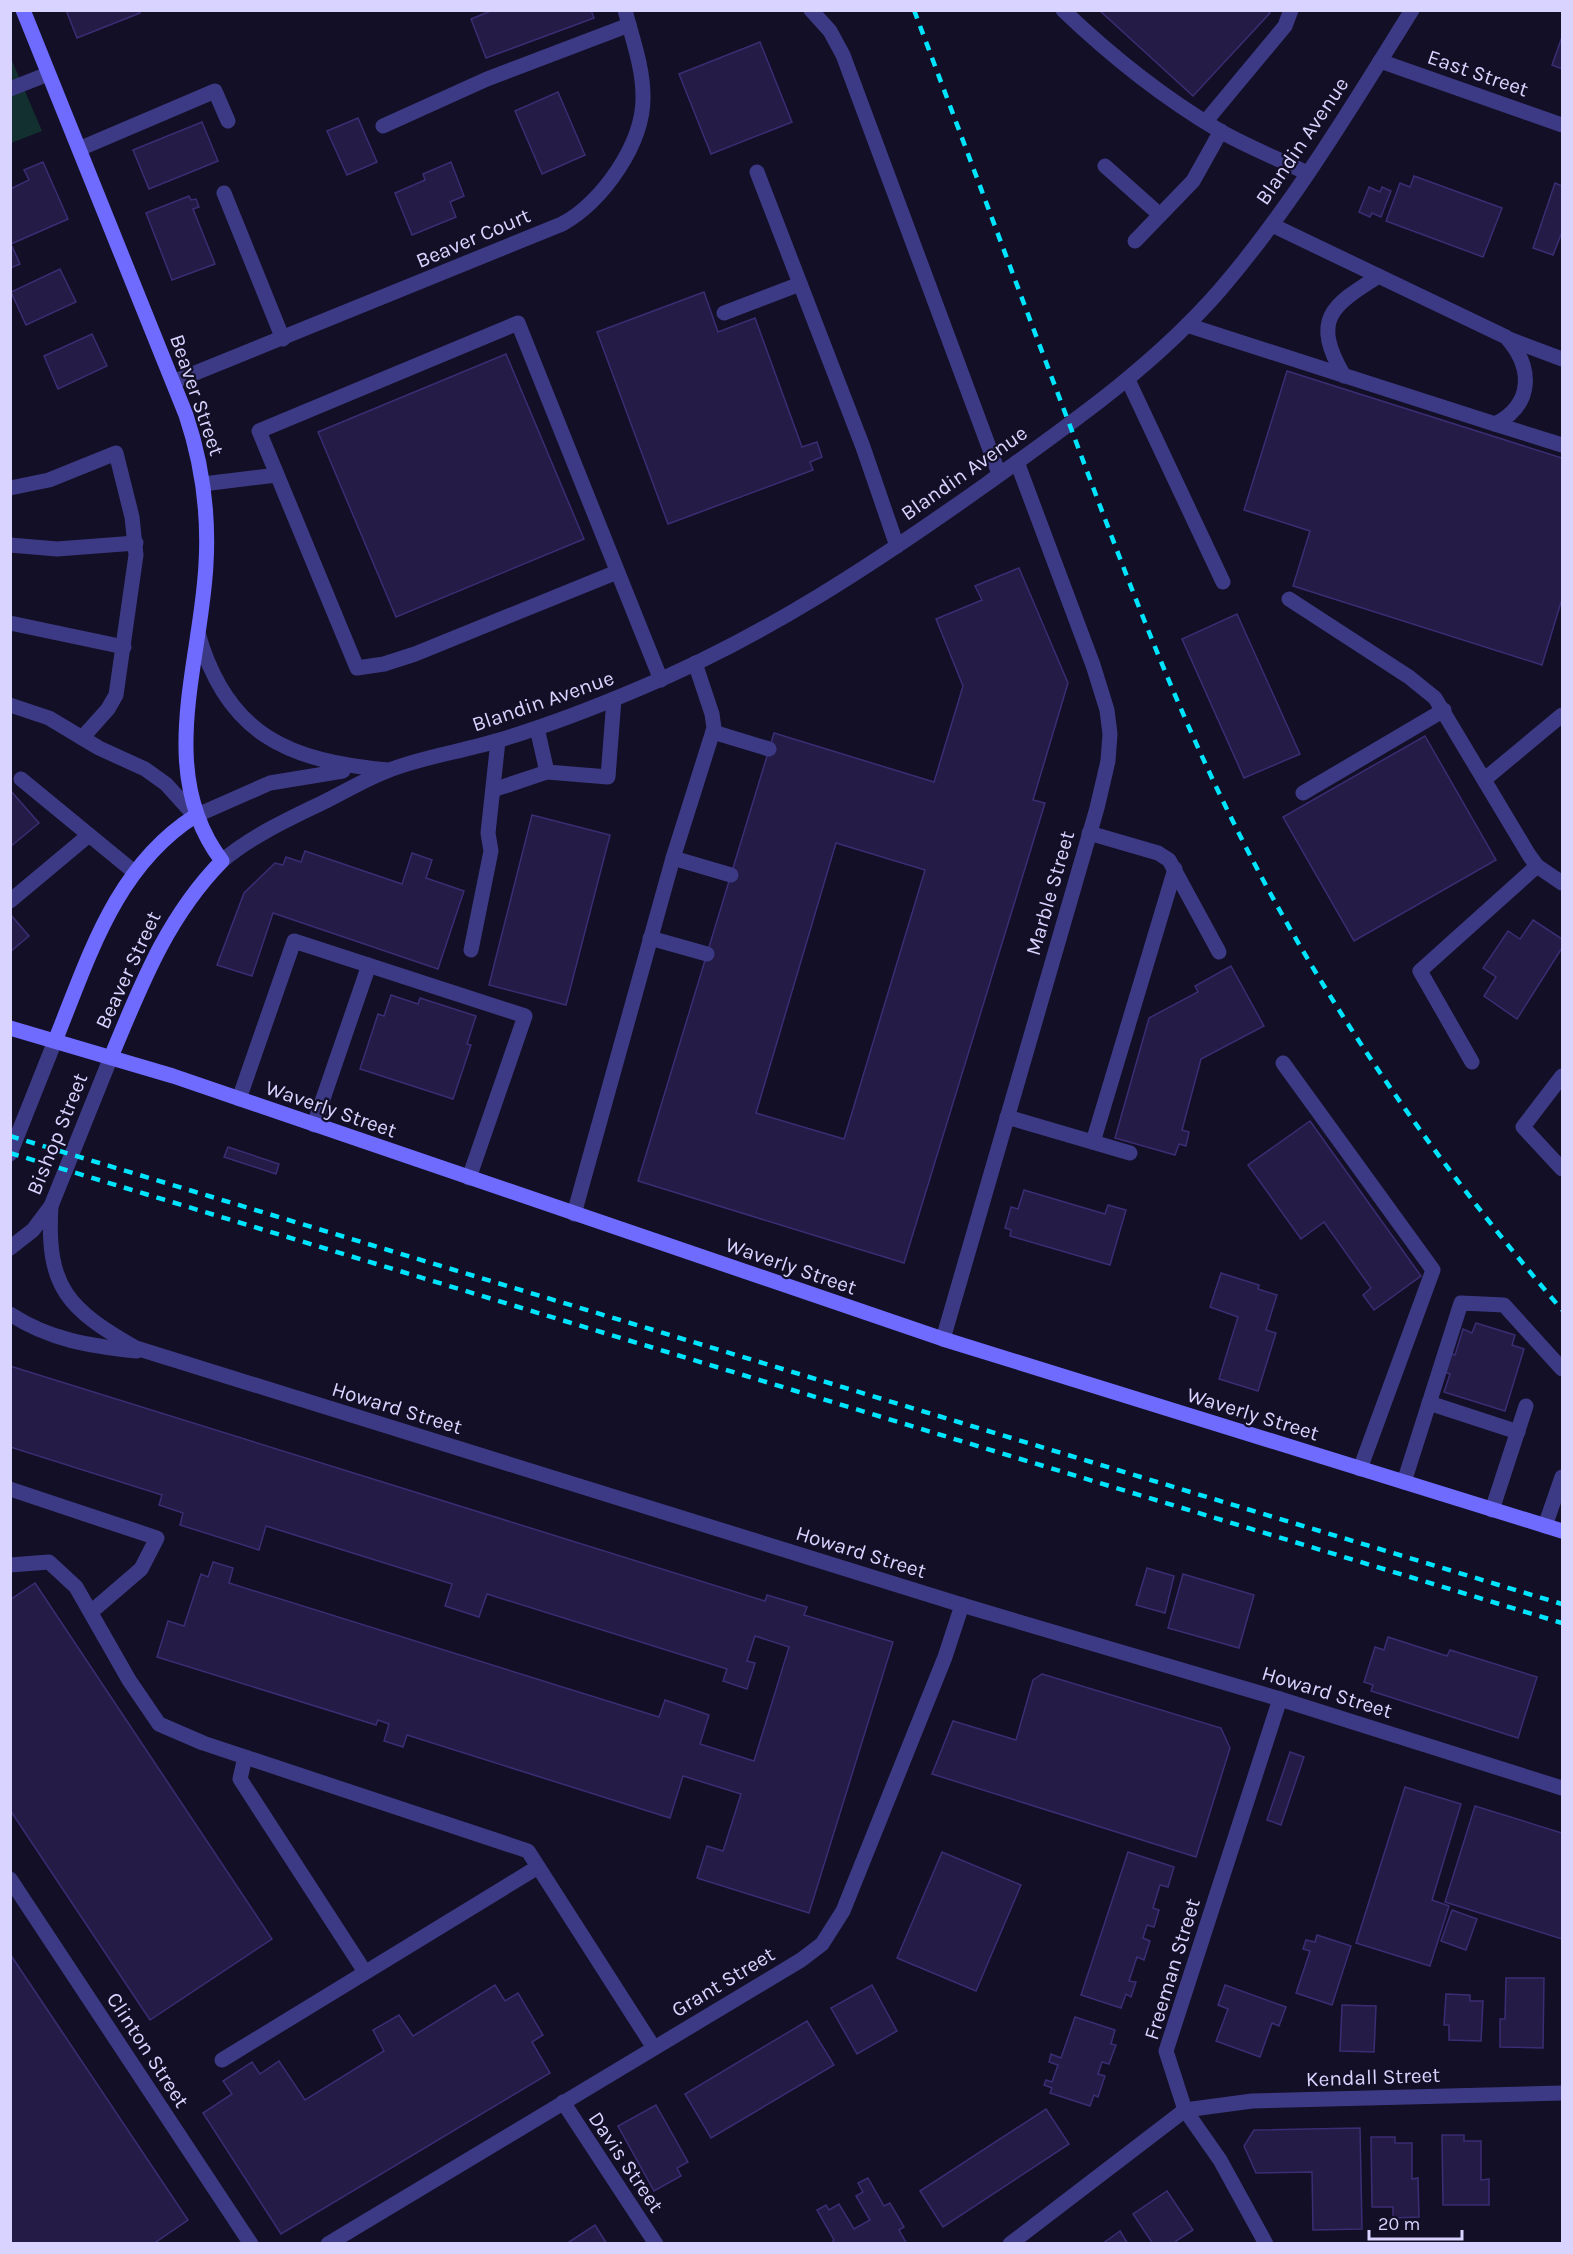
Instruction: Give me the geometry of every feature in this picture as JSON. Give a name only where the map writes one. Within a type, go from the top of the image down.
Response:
[{"type":"main road","name":"Beaver Street","points":[[23,10],[173,382],[191,431],[203,484],[206,566],[186,751],[189,793],[195,816],[206,838],[222,861],[198,885],[165,933],[111,1057]]},
{"type":"main road","name":"Beaver Street","points":[[55,1041],[98,937],[133,871],[160,841],[195,816]]},
{"type":"main road","name":"Waverly Street","points":[[10,1028],[111,1057],[239,1099],[943,1339],[1563,1532]]},
{"type":"street","points":[[811,10],[830,31],[843,55],[999,474]]},
{"type":"street","points":[[1063,10],[1111,53],[1206,122],[1307,173]]},
{"type":"street","points":[[1206,122],[1285,27],[1292,10]]},
{"type":"street","name":"Blandin Avenue","points":[[222,861],[255,836],[388,770],[498,741],[537,728],[661,680],[695,663],[797,609],[897,546],[1017,462],[1128,380],[1187,326],[1220,290],[1272,225],[1412,10]]},
{"type":"street","points":[[383,126],[627,18]]},
{"type":"street","name":"Beaver Court","points":[[173,382],[562,224],[587,208],[618,170],[632,141],[642,112],[642,75],[627,18]]},
{"type":"street","name":"East Street","points":[[1380,61],[1563,125]]},
{"type":"street","points":[[12,84],[48,74]]},
{"type":"street","points":[[79,148],[215,91],[228,121]]},
{"type":"street","points":[[1135,241],[1193,181],[1221,131]]},
{"type":"street","points":[[1105,166],[1160,215]]},
{"type":"street","points":[[757,172],[863,447],[897,546]]},
{"type":"street","points":[[224,193],[283,339]]},
{"type":"street","points":[[1272,225],[1506,338],[1563,359]]},
{"type":"street","points":[[1344,376],[1328,344],[1330,318],[1345,297],[1379,276]]},
{"type":"street","points":[[724,313],[800,284]]},
{"type":"street","points":[[617,572],[415,654],[384,664],[357,668],[259,431],[518,323],[661,680]]},
{"type":"street","points":[[1187,326],[1563,445]]},
{"type":"street","points":[[1495,424],[1511,414],[1518,405],[1526,384],[1522,360],[1506,338]]},
{"type":"street","points":[[1128,380],[1222,582]]},
{"type":"street","points":[[10,488],[41,482],[116,453],[136,543],[124,647],[111,705],[82,738]]},
{"type":"street","name":"Marble Street","points":[[943,1339],[1108,761],[1110,734],[1107,710],[1094,665],[1017,462]]},
{"type":"street","points":[[203,484],[277,475]]},
{"type":"street","points":[[10,545],[68,549],[136,543]]},
{"type":"street","points":[[1289,599],[1409,677],[1435,698],[1537,866],[1563,884]]},
{"type":"street","points":[[10,623],[124,647]]},
{"type":"street","points":[[198,633],[210,666],[228,698],[247,722],[269,739],[294,752],[315,759],[388,770]]},
{"type":"street","points":[[574,1214],[673,858],[713,732],[712,714],[695,663]]},
{"type":"street","points":[[494,790],[547,772],[608,777],[614,699]]},
{"type":"street","points":[[10,705],[49,718],[82,738],[145,769],[171,789],[195,816]]},
{"type":"street","points":[[1303,793],[1444,710]]},
{"type":"street","points":[[1485,779],[1563,716]]},
{"type":"street","points":[[537,728],[547,772]]},
{"type":"street","points":[[713,732],[769,749]]},
{"type":"street","points":[[471,950],[491,852],[488,833],[498,741]]},
{"type":"street","name":"Blandin Avenue","points":[[195,816],[270,783],[325,772],[388,770]]},
{"type":"street","points":[[21,780],[133,871]]},
{"type":"street","points":[[1089,832],[1158,853],[1168,860],[1219,952]]},
{"type":"street","points":[[10,901],[89,835]]},
{"type":"street","points":[[673,858],[731,875]]},
{"type":"street","points":[[1472,1062],[1420,971],[1537,866]]},
{"type":"street","points":[[1093,1142],[1175,869]]},
{"type":"street","points":[[650,938],[707,954]]},
{"type":"street","points":[[239,1099],[294,941],[525,1016],[469,1178]]},
{"type":"street","points":[[314,1125],[369,965]]},
{"type":"street","name":"Bishop Street","points":[[10,1154],[55,1041]]},
{"type":"street","name":"Bishop Street","points":[[10,1248],[33,1230],[51,1206],[111,1057]]},
{"type":"street","points":[[1283,1063],[1433,1270],[1360,1469]]},
{"type":"street","points":[[1563,1076],[1523,1127],[1563,1169]]},
{"type":"street","points":[[1007,1117],[1130,1153]]},
{"type":"street","name":"Howard Street","points":[[51,1206],[51,1257],[55,1273],[67,1297],[104,1329],[149,1352],[962,1605],[1280,1699],[1563,1788]]},
{"type":"street","points":[[1404,1482],[1461,1303],[1504,1305],[1563,1369]]},
{"type":"street","name":"Howard Street","points":[[10,1314],[30,1327],[75,1343],[149,1352]]},
{"type":"street","points":[[1429,1403],[1518,1432]]},
{"type":"street","points":[[1492,1510],[1526,1406]]},
{"type":"street","points":[[1545,1526],[1563,1477]]},
{"type":"street","points":[[10,1489],[157,1538],[141,1569],[91,1612]]},
{"type":"street","points":[[10,1564],[49,1562],[76,1587],[129,1680],[159,1724],[245,1757],[528,1851],[654,2048]]},
{"type":"street","name":"Grant Street","points":[[328,2244],[801,1960],[831,1933],[843,1911],[945,1657],[962,1605]]},
{"type":"street","name":"Freeman Street","points":[[1266,2244],[1220,2160],[1185,2110],[1166,2051],[1280,1699]]},
{"type":"street","points":[[245,1757],[240,1779],[365,1972]]},
{"type":"street","points":[[222,2060],[538,1867]]},
{"type":"street","name":"Clinton Street","points":[[10,1879],[251,2244]]},
{"type":"street","name":"Kendall Street","points":[[1185,2110],[1252,2101],[1563,2093]]},
{"type":"street","name":"Davis Street","points":[[563,2102],[656,2244]]},
{"type":"street","points":[[1010,2244],[1185,2110]]},
{"type":"green space","points":[[10,56],[42,131],[11,143],[10,143]]},
{"type":"building","points":[[66,10],[139,10],[140,13],[77,38]]},
{"type":"building","points":[[493,10],[591,10],[594,18],[486,58],[471,19]]},
{"type":"building","points":[[1099,10],[1267,10],[1270,13],[1193,96]]},
{"type":"building","points":[[1562,37],[1562,69],[1552,65]]},
{"type":"building","points":[[760,42],[792,122],[711,154],[679,74]]},
{"type":"building","points":[[558,92],[585,155],[542,174],[515,111]]},
{"type":"building","points":[[358,118],[377,162],[347,175],[327,131]]},
{"type":"building","points":[[202,122],[218,161],[149,189],[133,150]]},
{"type":"building","points":[[43,162],[68,219],[11,244],[20,264],[10,268],[10,189],[29,180],[24,170]]},
{"type":"building","points":[[451,162],[464,196],[450,202],[456,217],[412,235],[395,193],[425,180],[423,174]]},
{"type":"building","points":[[1414,176],[1502,208],[1483,257],[1386,221],[1400,183],[1410,187]]},
{"type":"building","points":[[1555,183],[1562,186],[1562,232],[1553,255],[1533,248]]},
{"type":"building","points":[[1369,187],[1380,192],[1382,187],[1391,191],[1381,217],[1372,213],[1370,217],[1359,212]]},
{"type":"building","points":[[189,196],[191,200],[196,199],[199,207],[193,209],[215,264],[172,280],[146,213]]},
{"type":"building","points":[[60,269],[76,302],[26,325],[11,292]]},
{"type":"building","points":[[704,292],[718,332],[755,318],[802,447],[817,442],[822,457],[810,462],[813,470],[668,524],[597,332]]},
{"type":"building","points":[[92,334],[107,366],[58,389],[44,356]]},
{"type":"building","points":[[506,354],[584,539],[396,617],[318,432]]},
{"type":"building","points":[[1287,371],[1562,458],[1562,599],[1542,665],[1293,586],[1310,531],[1244,510]]},
{"type":"building","points":[[1019,568],[1068,683],[1033,800],[1045,803],[904,1263],[638,1181],[774,733],[934,782],[963,686],[936,619],[982,600],[975,586]],"holes":[[[836,843],[925,870],[844,1139],[756,1113]]]},
{"type":"building","points":[[1237,614],[1300,754],[1244,778],[1182,639]]},
{"type":"building","points":[[1425,736],[1496,860],[1354,941],[1283,817]]},
{"type":"building","points":[[10,790],[39,823],[10,847]]},
{"type":"building","points":[[532,815],[610,835],[566,1005],[489,985]]},
{"type":"building","points":[[305,851],[402,884],[412,853],[432,860],[426,878],[464,891],[438,969],[273,913],[252,976],[217,965],[244,893],[275,863],[283,865],[286,857],[301,862]]},
{"type":"building","points":[[10,914],[29,936],[10,952]]},
{"type":"building","points":[[1533,920],[1562,939],[1562,948],[1517,1019],[1484,996],[1496,977],[1483,968],[1508,931],[1520,939]]},
{"type":"building","points":[[1231,966],[1264,1026],[1201,1059],[1182,1130],[1189,1132],[1186,1146],[1179,1144],[1175,1155],[1115,1138],[1149,1018],[1198,992],[1195,986]]},
{"type":"building","points":[[391,995],[418,1004],[420,998],[476,1016],[467,1044],[471,1045],[453,1099],[360,1069],[378,1014],[384,1016]]},
{"type":"building","points":[[1310,1121],[1421,1276],[1374,1310],[1363,1295],[1371,1288],[1324,1222],[1301,1239],[1248,1165]]},
{"type":"building","points":[[228,1147],[279,1164],[276,1174],[224,1157]]},
{"type":"building","points":[[1024,1190],[1105,1214],[1108,1205],[1126,1210],[1110,1265],[1010,1236],[1011,1230],[1005,1228],[1011,1207],[1018,1209]]},
{"type":"building","points":[[1221,1273],[1259,1285],[1258,1289],[1277,1295],[1266,1330],[1276,1333],[1258,1391],[1219,1379],[1238,1317],[1210,1307]]},
{"type":"building","points":[[1476,1323],[1515,1335],[1512,1345],[1524,1349],[1505,1411],[1444,1392],[1450,1374],[1444,1372],[1450,1353],[1455,1355],[1463,1329],[1472,1333]]},
{"type":"building","points":[[10,1366],[765,1601],[767,1595],[807,1607],[804,1615],[893,1642],[809,1913],[697,1878],[707,1846],[723,1851],[741,1794],[683,1776],[670,1818],[407,1735],[403,1747],[384,1741],[389,1724],[378,1720],[376,1725],[157,1657],[168,1621],[184,1626],[201,1574],[208,1577],[213,1562],[233,1568],[229,1583],[659,1717],[665,1700],[709,1715],[700,1744],[754,1761],[789,1647],[755,1636],[747,1661],[755,1663],[747,1689],[723,1681],[727,1669],[487,1594],[479,1617],[445,1606],[452,1584],[266,1526],[259,1550],[180,1525],[183,1513],[159,1505],[162,1495],[10,1447]]},
{"type":"building","points":[[1147,1568],[1174,1576],[1165,1613],[1136,1605]]},
{"type":"building","points":[[1183,1574],[1254,1595],[1239,1648],[1168,1628]]},
{"type":"building","points":[[35,1583],[272,1939],[150,2020],[10,1810],[10,1600]]},
{"type":"building","points":[[1388,1637],[1447,1656],[1450,1650],[1537,1677],[1518,1738],[1371,1691],[1373,1685],[1364,1682],[1375,1647],[1384,1650]]},
{"type":"building","points":[[1042,1674],[1221,1728],[1230,1748],[1196,1857],[932,1774],[953,1721],[1016,1740],[1033,1680]]},
{"type":"building","points":[[1290,1752],[1304,1757],[1281,1825],[1267,1820]]},
{"type":"building","points":[[1405,1787],[1461,1804],[1432,1900],[1449,1906],[1430,1966],[1356,1943]]},
{"type":"building","points":[[1475,1806],[1562,1833],[1562,1939],[1445,1902]]},
{"type":"building","points":[[942,1852],[1021,1885],[976,1991],[897,1958]]},
{"type":"building","points":[[1128,1852],[1174,1867],[1168,1887],[1160,1885],[1153,1908],[1159,1910],[1154,1927],[1147,1925],[1143,1938],[1150,1941],[1144,1960],[1137,1957],[1129,1981],[1136,1982],[1131,1997],[1126,1994],[1121,2008],[1081,1995]]},
{"type":"building","points":[[1452,1910],[1477,1919],[1466,1950],[1441,1941]]},
{"type":"building","points":[[1317,1935],[1351,1946],[1332,2005],[1296,1993],[1310,1951],[1303,1949],[1306,1940],[1315,1942]]},
{"type":"building","points":[[10,1954],[188,2220],[153,2244],[10,2244]]},
{"type":"building","points":[[1506,1978],[1544,1978],[1543,2048],[1500,2047],[1500,2019],[1505,2019]]},
{"type":"building","points":[[495,1985],[505,2001],[518,1993],[543,2035],[532,2042],[550,2073],[281,2234],[203,2113],[232,2094],[223,2081],[252,2062],[260,2074],[279,2061],[305,2100],[384,2051],[373,2030],[399,2015],[413,2036]]},
{"type":"building","points":[[872,1985],[897,2031],[857,2054],[831,2008]]},
{"type":"building","points":[[1225,1985],[1286,2007],[1279,2026],[1272,2023],[1260,2057],[1216,2041],[1228,2009],[1218,2005]]},
{"type":"building","points":[[1446,1994],[1470,1995],[1470,2001],[1483,2001],[1481,2041],[1449,2040],[1449,2025],[1444,2025]]},
{"type":"building","points":[[1342,2005],[1376,2006],[1374,2052],[1340,2051]]},
{"type":"building","points":[[1075,2017],[1115,2030],[1111,2044],[1116,2045],[1109,2064],[1102,2062],[1098,2074],[1105,2076],[1098,2097],[1094,2095],[1090,2106],[1050,2093],[1052,2088],[1044,2085],[1046,2080],[1052,2082],[1058,2065],[1049,2062],[1051,2054],[1061,2058]]},
{"type":"building","points":[[807,2021],[834,2065],[711,2138],[685,2094]]},
{"type":"building","points":[[656,2105],[688,2162],[677,2168],[681,2176],[654,2191],[618,2126]]},
{"type":"building","points":[[1046,2109],[1069,2144],[943,2227],[920,2191]]},
{"type":"building","points":[[1360,2128],[1362,2229],[1313,2230],[1312,2172],[1256,2173],[1244,2146],[1254,2130]]},
{"type":"building","points":[[1442,2135],[1464,2135],[1464,2141],[1481,2141],[1481,2180],[1489,2179],[1489,2205],[1443,2205]]},
{"type":"building","points":[[1371,2137],[1395,2137],[1395,2143],[1412,2143],[1412,2179],[1418,2178],[1419,2217],[1393,2218],[1393,2207],[1372,2207]]},
{"type":"building","points":[[868,2178],[884,2206],[890,2203],[904,2227],[899,2230],[907,2244],[831,2244],[834,2240],[817,2210],[826,2205],[829,2210],[839,2204],[854,2229],[870,2220],[856,2196],[863,2192],[858,2183]]},
{"type":"building","points":[[1167,2191],[1193,2230],[1176,2241],[1177,2244],[1153,2244],[1133,2214]]},
{"type":"building","points":[[595,2225],[607,2244],[566,2244]]},
{"type":"building","points":[[1120,2231],[1128,2244],[1102,2244]]},
{"type":"railway","points":[[914,10],[1153,643],[1224,804],[1318,977],[1393,1092],[1475,1203],[1562,1310]]},
{"type":"railway","points":[[10,1136],[1562,1604]]},
{"type":"railway","points":[[10,1153],[1562,1623]]}]
